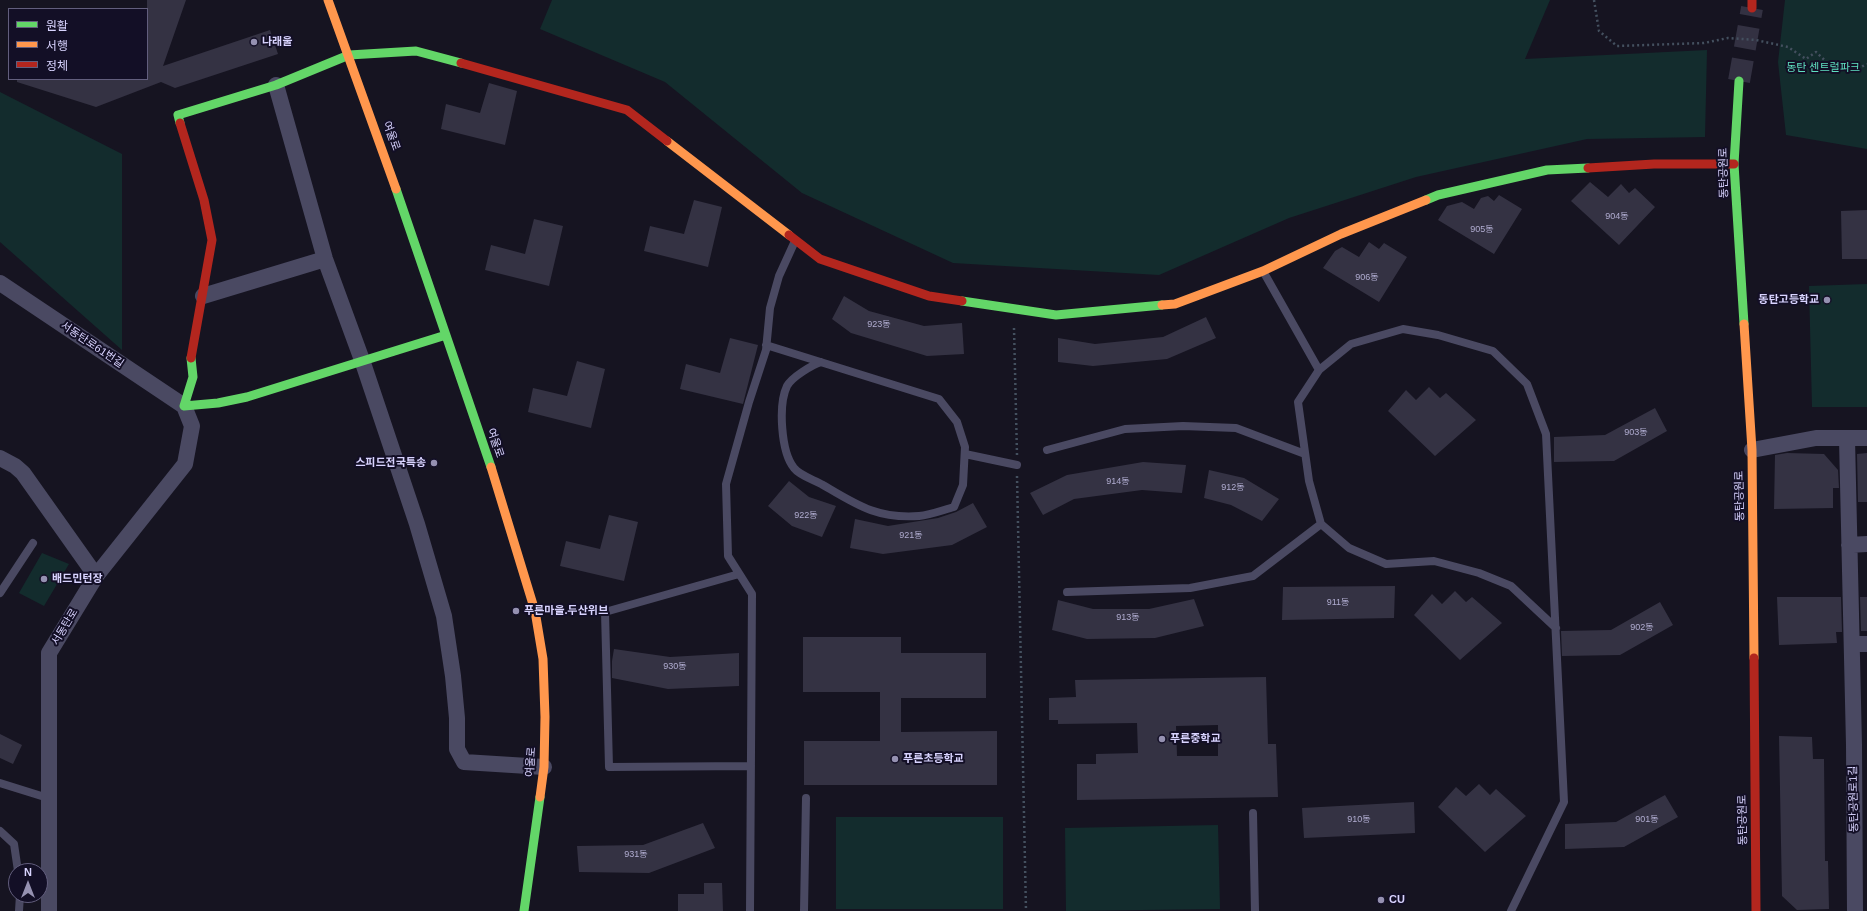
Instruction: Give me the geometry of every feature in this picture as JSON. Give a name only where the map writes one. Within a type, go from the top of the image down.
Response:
[{"type":"street","name":"여울로","points":[[328,0],[419,251],[500,493],[534,611],[543,659],[545,716],[544,767],[524,911]]},
{"type":"street","points":[[446,335],[247,397],[218,403],[184,406],[193,377],[191,359],[212,240],[204,200],[178,115],[276,85],[349,55],[416,51],[493,71],[627,110],[820,259],[930,296],[1056,315],[1175,304],[1263,270],[1340,234],[1438,195],[1547,170],[1654,164],[1734,164]]},
{"type":"street","name":"동탄공원로","points":[[1739,81],[1734,164],[1752,450],[1756,911]]},
{"type":"street","points":[[276,85],[325,258],[362,360],[417,524],[444,616],[453,676],[457,718],[457,749],[464,762],[544,767]]},
{"type":"street","points":[[202,296],[325,258]]},
{"type":"street","name":"서동탄로61번길","points":[[0,284],[184,406]]},
{"type":"street","name":"서동탄로","points":[[49,911],[49,653],[96,576],[185,464],[192,426],[184,406]]},
{"type":"street","points":[[1752,450],[1816,438],[1867,438]]},
{"type":"street","name":"동탄공원로1길","points":[[1847,439],[1849,545],[1859,644],[1861,853],[1855,911]]},
{"type":"street","points":[[0,458],[15,466],[23,473],[96,576]]},
{"type":"street","points":[[1849,545],[1867,544]]},
{"type":"lane","points":[[750,911],[752,594],[728,556],[726,484],[766,345],[770,308],[779,276],[796,240]]},
{"type":"lane","points":[[1263,270],[1319,370]]},
{"type":"lane","points":[[1510,911],[1564,802],[1556,628],[1546,434],[1527,384],[1493,351],[1438,336],[1403,329],[1350,344],[1319,370],[1298,402],[1309,481],[1321,524],[1349,548],[1386,564],[1434,561],[1479,573],[1511,586],[1556,628]]},
{"type":"lane","points":[[766,345],[821,362],[939,399],[957,422],[965,447],[963,485],[954,507],[920,516],[877,514],[853,504],[794,469],[786,453],[782,426],[783,403],[787,385],[812,365],[821,362]]},
{"type":"lane","points":[[1047,450],[1125,429],[1183,426],[1236,428],[1305,454]]},
{"type":"lane","points":[[965,454],[1017,465]]},
{"type":"lane","points":[[1067,592],[1190,588],[1253,576],[1321,524]]},
{"type":"lane","points":[[0,593],[33,543]]},
{"type":"lane","points":[[739,574],[605,612],[609,767],[751,766]]},
{"type":"lane","points":[[0,783],[48,798]]},
{"type":"lane","points":[[804,911],[806,798]]},
{"type":"lane","points":[[1253,813],[1255,911]]},
{"type":"lane","points":[[0,831],[14,844],[17,863]]},
{"type":"path","points":[[1594,0],[1599,30],[1617,46],[1704,43],[1728,38],[1742,39],[1788,47],[1806,59],[1816,52],[1835,70],[1857,69],[1867,64]]},
{"type":"path","points":[[1014,309],[1026,911]]},
{"type":"green space","points":[[552,0],[1550,0],[1525,59],[1707,50],[1705,137],[1587,139],[1416,177],[1289,218],[1159,275],[953,263],[802,193],[665,82],[540,29]]},
{"type":"green space","name":"동탄 센트럴파크","points":[[1785,0],[1867,0],[1867,149],[1786,135],[1778,62]]},
{"type":"green space","points":[[0,92],[122,154],[122,350],[0,242]]},
{"type":"green space","points":[[1867,284],[1867,407],[1812,407],[1809,286]]},
{"type":"green space","name":"배드민턴장","points":[[42,553],[69,564],[44,606],[19,593]]},
{"type":"green space","points":[[836,817],[1003,817],[1003,909],[836,909]]},
{"type":"green space","points":[[1218,825],[1220,909],[1066,911],[1065,828]]},
{"type":"building","name":"나래울","points":[[147,0],[186,0],[163,66],[270,30],[278,54],[175,88],[161,82],[96,107],[17,82],[17,80],[148,80]]},
{"type":"building","points":[[489,83],[517,91],[505,145],[441,129],[446,104],[480,113]]},
{"type":"building","points":[[1590,182],[1608,197],[1621,184],[1629,193],[1635,188],[1655,207],[1619,245],[1571,201]]},
{"type":"building","points":[[1499,195],[1522,209],[1494,254],[1438,220],[1447,206],[1462,202],[1474,209],[1481,198],[1488,196],[1494,201]]},
{"type":"building","points":[[694,200],[722,207],[708,267],[644,251],[650,226],[684,234]]},
{"type":"building","points":[[1867,210],[1867,259],[1842,259],[1841,211]]},
{"type":"building","points":[[534,219],[563,226],[549,286],[485,270],[491,245],[525,254]]},
{"type":"building","points":[[1369,242],[1379,249],[1384,243],[1407,257],[1379,302],[1323,268],[1335,251],[1342,247],[1359,257]]},
{"type":"building","points":[[844,296],[869,311],[924,326],[962,323],[964,354],[927,356],[851,333],[832,319]]},
{"type":"building","points":[[1206,317],[1216,338],[1167,359],[1093,366],[1058,362],[1058,338],[1095,344],[1163,337]]},
{"type":"building","points":[[730,338],[758,345],[743,404],[680,389],[686,364],[720,373]]},
{"type":"building","points":[[577,361],[605,369],[591,428],[528,412],[533,388],[567,396]]},
{"type":"building","points":[[1429,387],[1440,398],[1446,393],[1476,420],[1435,456],[1388,411],[1406,390],[1416,400]]},
{"type":"building","points":[[1655,408],[1667,431],[1614,461],[1554,462],[1554,437],[1605,435]]},
{"type":"building","points":[[1787,453],[1824,454],[1838,470],[1839,488],[1833,488],[1833,508],[1774,509],[1775,455]]},
{"type":"building","points":[[1867,453],[1867,502],[1858,502],[1857,454]]},
{"type":"building","points":[[1143,462],[1186,465],[1182,493],[1142,490],[1074,499],[1043,515],[1030,493],[1067,475]]},
{"type":"building","points":[[1209,470],[1244,478],[1279,499],[1262,521],[1231,505],[1204,498]]},
{"type":"building","points":[[789,481],[809,497],[836,506],[822,537],[792,526],[768,506]]},
{"type":"building","points":[[973,503],[987,527],[952,545],[883,554],[850,548],[855,519],[888,526],[938,518],[956,512]]},
{"type":"building","points":[[609,515],[638,522],[624,581],[560,566],[566,541],[600,549]]},
{"type":"building","points":[[1395,586],[1394,618],[1282,620],[1283,587]]},
{"type":"building","points":[[1455,591],[1466,602],[1472,597],[1502,623],[1460,660],[1414,615],[1432,594],[1442,604]]},
{"type":"building","points":[[1777,597],[1841,597],[1842,632],[1836,632],[1837,643],[1779,645]]},
{"type":"building","points":[[1860,597],[1867,597],[1867,631],[1861,631]]},
{"type":"building","points":[[1194,599],[1204,626],[1155,638],[1087,639],[1052,630],[1058,600],[1093,609],[1149,609]]},
{"type":"building","points":[[1660,602],[1673,625],[1620,655],[1562,656],[1561,631],[1611,630]]},
{"type":"building","points":[[803,637],[901,637],[901,653],[986,653],[986,698],[901,698],[901,732],[997,731],[997,785],[804,785],[804,741],[880,741],[880,692],[803,692]]},
{"type":"building","points":[[614,649],[670,657],[739,653],[739,686],[668,689],[612,678]]},
{"type":"building","points":[[1266,677],[1268,744],[1276,744],[1278,797],[1077,800],[1077,764],[1096,764],[1096,754],[1138,753],[1137,723],[1058,724],[1058,720],[1049,720],[1049,698],[1076,697],[1075,680]],"holes":[[[1218,725],[1218,756],[1177,756],[1176,726]]]},
{"type":"building","points":[[0,734],[22,745],[13,764],[0,758]]},
{"type":"building","points":[[1779,736],[1812,737],[1813,759],[1824,759],[1825,861],[1828,861],[1829,909],[1797,910],[1782,896]]},
{"type":"building","points":[[1479,784],[1490,795],[1496,789],[1526,816],[1485,852],[1438,807],[1456,787],[1466,796]]},
{"type":"building","points":[[1665,795],[1678,817],[1624,847],[1565,849],[1565,824],[1616,822]]},
{"type":"building","points":[[1414,802],[1415,833],[1304,838],[1302,808]]},
{"type":"building","points":[[703,823],[715,848],[649,873],[579,872],[577,846],[643,845]]},
{"type":"building","points":[[704,883],[722,883],[723,911],[678,911],[678,894],[704,894]]},
{"type":"tunnel","points":[[1739,81],[1752,8]]},
{"type":"traffic: fast","points":[[180,123],[178,115],[276,85],[349,55],[416,51],[461,63]]},
{"type":"traffic: fast","points":[[1739,81],[1734,164],[1744,324]]},
{"type":"traffic: fast","points":[[1426,200],[1438,195],[1547,170],[1588,168]]},
{"type":"traffic: fast","points":[[396,189],[491,467]]},
{"type":"traffic: fast","points":[[962,301],[1056,315],[1162,305]]},
{"type":"traffic: fast","points":[[191,358],[193,377],[184,406],[218,403],[247,397],[446,335]]},
{"type":"traffic: fast","points":[[524,911],[540,797]]},
{"type":"traffic: slow","points":[[328,0],[396,189]]},
{"type":"traffic: slow","points":[[667,141],[789,235]]},
{"type":"traffic: slow","points":[[1162,305],[1175,304],[1263,271],[1341,234],[1426,200]]},
{"type":"traffic: slow","points":[[1744,324],[1752,450],[1754,658]]},
{"type":"traffic: slow","points":[[491,467],[535,611],[543,659],[545,717],[544,767],[540,797]]},
{"type":"traffic: jam","points":[[1752,0],[1752,8]]},
{"type":"traffic: jam","points":[[461,63],[627,110],[667,141]]},
{"type":"traffic: jam","points":[[180,123],[204,200],[212,240],[191,358]]},
{"type":"traffic: jam","points":[[1588,168],[1654,164],[1734,164]]},
{"type":"traffic: jam","points":[[789,235],[820,259],[929,296],[962,301]]},
{"type":"traffic: jam","points":[[1754,658],[1756,911]]},
{"type":"place","name":"나래울","points":[[254,42]]},
{"type":"place","name":"동탄고등학교","points":[[1827,300]]},
{"type":"place","name":"스피드전국특송","points":[[434,463]]},
{"type":"place","name":"배드민턴장","points":[[44,579]]},
{"type":"place","name":"푸른마을.두산위브","points":[[516,611]]},
{"type":"place","name":"푸른중학교","points":[[1162,739]]},
{"type":"place","name":"푸른초등학교","points":[[895,759]]},
{"type":"place","name":"CU","points":[[1381,900]]}]
